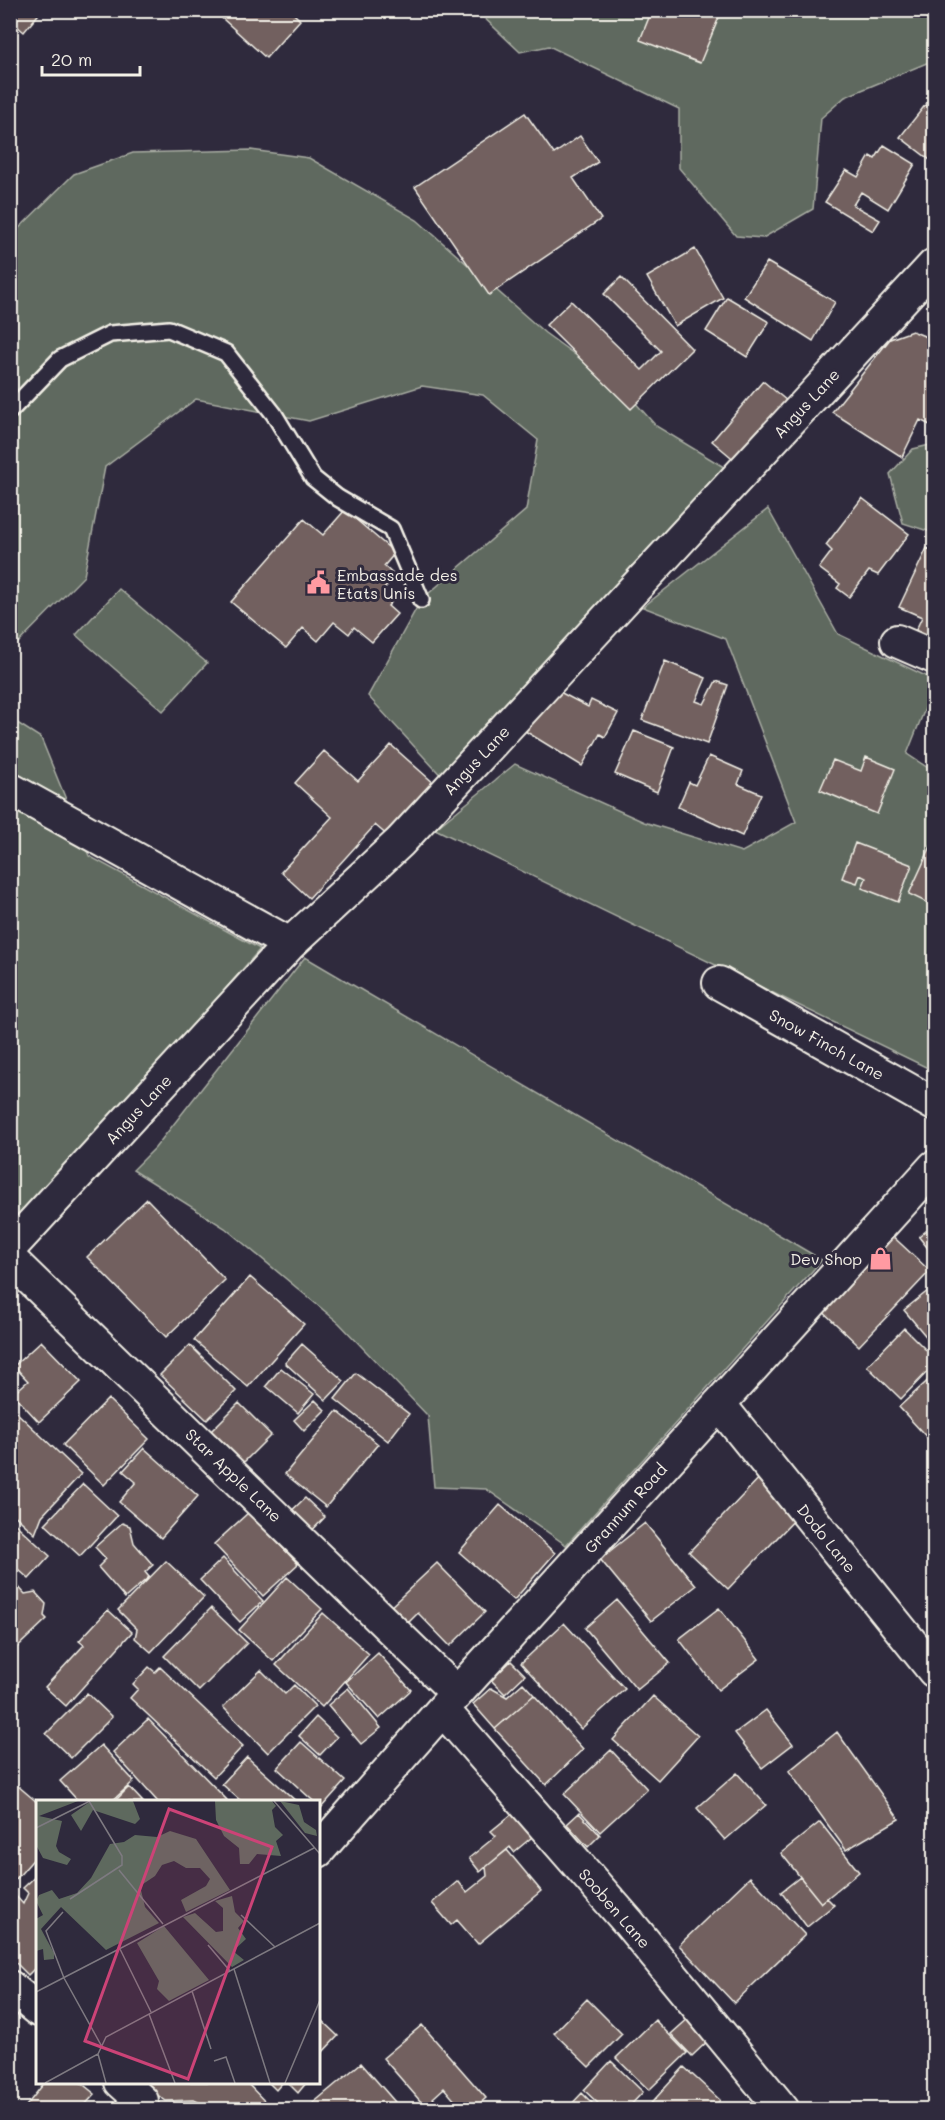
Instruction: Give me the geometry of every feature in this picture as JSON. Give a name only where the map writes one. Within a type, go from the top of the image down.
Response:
[{"type":"street","name":"Angus Lane","points":[[10,1248],[290,944],[400,842],[934,265]]},
{"type":"street","points":[[897,641],[934,657]]},
{"type":"street","points":[[10,789],[290,944]]},
{"type":"street","name":"Snow Finch Lane","points":[[719,983],[934,1104]]},
{"type":"street","name":"Grannum Road","points":[[320,1849],[934,1167]]},
{"type":"street","name":"Star Apple Lane","points":[[10,1259],[451,1702]]},
{"type":"street","name":"Dodo Lane","points":[[719,1404],[934,1671]]},
{"type":"street","name":"Sooben Lane","points":[[451,1702],[628,1922],[783,2109]]},
{"type":"street","points":[[10,1987],[36,2008]]},
{"type":"lane","points":[[10,411],[60,359],[110,334],[169,329],[226,353],[274,414],[313,478],[338,498],[391,529],[422,600]]},
{"type":"green space","points":[[477,11],[934,11],[934,60],[845,97],[821,118],[813,209],[763,238],[736,236],[679,168],[679,109],[549,46],[520,52]]},
{"type":"green space","points":[[251,150],[309,158],[417,220],[545,333],[625,391],[656,426],[732,472],[445,780],[368,696],[421,600],[526,510],[538,440],[483,395],[422,386],[309,421],[196,399],[105,467],[84,576],[11,650],[11,236],[74,174],[133,153]]},
{"type":"green space","points":[[934,444],[934,533],[903,523],[890,474],[913,449]]},
{"type":"green space","points":[[768,509],[838,634],[934,680],[934,686],[907,754],[934,772],[934,1071],[435,829],[515,764],[644,822],[742,852],[796,822],[726,639],[643,607]]},
{"type":"green space","points":[[119,589],[207,663],[163,711],[76,635]]},
{"type":"green space","points":[[11,719],[41,738],[89,856],[260,949],[47,1196],[11,1229]]},
{"type":"green space","points":[[305,957],[822,1260],[566,1545],[486,1489],[434,1487],[428,1416],[339,1323],[225,1228],[133,1170],[155,1148]]},
{"type":"building","points":[[10,10],[42,10],[24,32],[10,20]]},
{"type":"building","points":[[213,10],[290,10],[300,20],[266,58]]},
{"type":"building","points":[[652,10],[722,10],[700,63],[640,40]]},
{"type":"building","points":[[926,104],[934,111],[934,163],[900,137]]},
{"type":"building","points":[[525,113],[554,154],[580,136],[598,162],[573,178],[601,219],[489,295],[415,187]]},
{"type":"building","points":[[884,145],[915,164],[888,209],[861,192],[853,205],[880,220],[873,231],[825,202],[846,170],[858,177],[870,156],[875,159]]},
{"type":"building","points":[[695,249],[723,298],[675,326],[647,277]]},
{"type":"building","points":[[767,262],[835,302],[813,341],[744,297]]},
{"type":"building","points":[[621,277],[692,349],[631,409],[546,325],[571,301],[642,370],[661,351],[604,294]]},
{"type":"building","points":[[727,297],[769,322],[747,357],[706,331]]},
{"type":"building","points":[[912,331],[934,340],[934,427],[920,420],[902,457],[832,412],[890,339]]},
{"type":"building","points":[[763,381],[787,401],[737,462],[712,441]]},
{"type":"building","points":[[862,498],[909,534],[878,575],[869,571],[849,597],[837,588],[840,584],[819,568],[832,551],[826,545]]},
{"type":"building","name":"Embassade des Etats Unis","points":[[345,510],[395,553],[384,566],[395,576],[384,589],[395,598],[388,606],[397,614],[372,642],[354,627],[349,634],[334,622],[318,641],[303,628],[286,648],[231,602],[304,519],[323,535]]},
{"type":"building","points":[[927,548],[934,551],[934,632],[930,641],[914,634],[922,617],[899,607]]},
{"type":"building","points":[[665,661],[706,678],[696,701],[704,704],[716,681],[728,685],[707,744],[642,720]]},
{"type":"building","points":[[556,690],[588,707],[591,700],[618,713],[605,737],[600,734],[582,766],[525,731]]},
{"type":"building","points":[[634,731],[674,747],[657,792],[615,774]]},
{"type":"building","points":[[391,745],[436,785],[389,837],[375,825],[309,898],[281,872],[332,817],[295,783],[324,751],[358,781]]},
{"type":"building","points":[[709,756],[743,771],[738,784],[761,794],[742,836],[678,807],[689,782],[695,785]]},
{"type":"building","points":[[866,757],[895,769],[877,814],[820,790],[833,760],[861,771]]},
{"type":"building","points":[[855,843],[912,865],[898,902],[862,888],[866,878],[860,875],[857,883],[842,878]]},
{"type":"building","points":[[931,846],[934,848],[934,906],[909,894]]},
{"type":"building","points":[[147,1199],[225,1280],[166,1337],[87,1257]]},
{"type":"building","points":[[934,1224],[934,1256],[919,1237]]},
{"type":"building","points":[[887,1231],[930,1271],[859,1346],[817,1306]]},
{"type":"building","points":[[250,1277],[304,1324],[248,1387],[194,1340]]},
{"type":"building","points":[[934,1286],[934,1346],[904,1310]]},
{"type":"building","points":[[904,1328],[934,1358],[934,1365],[901,1399],[867,1366]]},
{"type":"building","points":[[41,1341],[81,1382],[39,1422],[13,1394],[28,1381],[14,1366]]},
{"type":"building","points":[[302,1344],[344,1381],[326,1400],[285,1363]]},
{"type":"building","points":[[190,1345],[236,1391],[207,1420],[160,1375]]},
{"type":"building","points":[[281,1368],[314,1394],[298,1413],[266,1386]]},
{"type":"building","points":[[356,1373],[409,1414],[388,1441],[335,1399]]},
{"type":"building","points":[[934,1375],[934,1441],[932,1443],[899,1407]]},
{"type":"building","points":[[108,1399],[149,1439],[104,1485],[63,1445]]},
{"type":"building","points":[[315,1400],[325,1410],[304,1431],[294,1420]]},
{"type":"building","points":[[239,1403],[271,1435],[237,1469],[205,1437]]},
{"type":"building","points":[[13,1409],[81,1474],[42,1516],[35,1534],[10,1511]]},
{"type":"building","points":[[337,1411],[378,1444],[326,1507],[285,1474]]},
{"type":"building","points":[[144,1448],[198,1496],[161,1538],[119,1502],[136,1482],[123,1471]]},
{"type":"building","points":[[762,1475],[801,1513],[728,1589],[689,1552]]},
{"type":"building","points":[[83,1484],[117,1516],[80,1556],[45,1524]]},
{"type":"building","points":[[305,1498],[325,1517],[305,1538],[284,1518]]},
{"type":"building","points":[[500,1505],[555,1553],[514,1600],[459,1552]]},
{"type":"building","points":[[249,1512],[298,1564],[263,1596],[214,1544]]},
{"type":"building","points":[[10,1519],[50,1556],[29,1579],[10,1562]]},
{"type":"building","points":[[122,1523],[130,1526],[134,1543],[153,1565],[145,1572],[149,1577],[125,1598],[98,1567],[106,1559],[95,1547]]},
{"type":"building","points":[[645,1523],[696,1586],[651,1621],[600,1559]]},
{"type":"building","points":[[223,1558],[263,1601],[240,1622],[200,1580]]},
{"type":"building","points":[[166,1561],[204,1597],[151,1652],[135,1638],[137,1629],[118,1610]]},
{"type":"building","points":[[437,1563],[485,1612],[450,1646],[418,1613],[403,1628],[386,1611]]},
{"type":"building","points":[[287,1577],[322,1609],[273,1661],[239,1630]]},
{"type":"building","points":[[15,1583],[25,1594],[35,1592],[46,1604],[44,1616],[47,1619],[11,1653],[10,1588]]},
{"type":"building","points":[[617,1600],[670,1663],[637,1690],[585,1628]]},
{"type":"building","points":[[211,1608],[247,1643],[199,1691],[164,1656]]},
{"type":"building","points":[[719,1608],[759,1659],[718,1690],[679,1639]]},
{"type":"building","points":[[108,1610],[132,1632],[66,1706],[45,1687],[84,1645],[79,1641]]},
{"type":"building","points":[[323,1613],[369,1654],[322,1707],[276,1665]]},
{"type":"building","points":[[564,1623],[625,1689],[581,1729],[521,1663]]},
{"type":"building","points":[[378,1653],[411,1690],[379,1719],[346,1682]]},
{"type":"building","points":[[511,1661],[525,1675],[505,1694],[491,1680]]},
{"type":"building","points":[[149,1667],[155,1672],[160,1667],[243,1746],[214,1777],[130,1698],[138,1689],[133,1684]]},
{"type":"building","points":[[261,1670],[285,1694],[294,1685],[315,1706],[268,1753],[223,1707]]},
{"type":"building","points":[[523,1683],[534,1695],[495,1729],[473,1704],[491,1688],[507,1697]]},
{"type":"building","points":[[348,1688],[381,1728],[361,1744],[328,1705]]},
{"type":"building","points":[[87,1693],[112,1717],[71,1758],[46,1734]]},
{"type":"building","points":[[534,1695],[583,1749],[546,1785],[495,1729]]},
{"type":"building","points":[[653,1696],[698,1736],[658,1780],[613,1740]]},
{"type":"building","points":[[766,1710],[793,1744],[762,1768],[735,1733]]},
{"type":"building","points":[[316,1717],[337,1737],[320,1755],[299,1736]]},
{"type":"building","points":[[148,1719],[227,1800],[156,1800],[113,1752]]},
{"type":"building","points":[[837,1732],[899,1819],[846,1850],[789,1771]]},
{"type":"building","points":[[301,1742],[345,1781],[321,1808],[320,1800],[312,1800],[277,1768]]},
{"type":"building","points":[[101,1745],[134,1781],[113,1800],[77,1800],[60,1781]]},
{"type":"building","points":[[611,1750],[647,1789],[600,1832],[564,1794]]},
{"type":"building","points":[[247,1757],[295,1800],[240,1800],[222,1784]]},
{"type":"building","points":[[737,1773],[766,1805],[725,1840],[697,1808]]},
{"type":"building","points":[[11,1780],[36,1801],[36,1856],[10,1886]]},
{"type":"building","points":[[129,1787],[141,1800],[116,1800]]},
{"type":"building","points":[[517,1810],[537,1833],[514,1852],[510,1847],[480,1872],[469,1858],[496,1836],[491,1831]]},
{"type":"building","points":[[579,1813],[600,1835],[588,1847],[567,1824]]},
{"type":"building","points":[[820,1822],[859,1872],[821,1903],[781,1853]]},
{"type":"building","points":[[507,1850],[541,1891],[478,1944],[457,1920],[451,1925],[432,1903],[458,1881],[467,1892],[487,1876],[486,1867]]},
{"type":"building","points":[[36,1876],[36,1967],[28,1975],[10,1957],[10,1895],[13,1893],[23,1904],[28,1893],[23,1888]]},
{"type":"building","points":[[750,1877],[805,1935],[734,2003],[679,1945]]},
{"type":"building","points":[[800,1877],[821,1903],[827,1898],[834,1905],[807,1927],[781,1892]]},
{"type":"building","points":[[587,1999],[622,2034],[589,2067],[554,2033]]},
{"type":"building","points":[[690,2017],[711,2038],[692,2056],[671,2034]]},
{"type":"building","points":[[320,2019],[338,2036],[320,2055]]},
{"type":"building","points":[[655,2020],[687,2053],[649,2090],[616,2058]]},
{"type":"building","points":[[422,2025],[486,2098],[476,2107],[469,2103],[462,2109],[444,2088],[433,2098],[443,2110],[428,2110],[383,2058]]},
{"type":"building","points":[[611,2061],[643,2092],[626,2110],[605,2110],[584,2090]]},
{"type":"building","points":[[361,2063],[395,2102],[386,2110],[317,2110],[312,2104]]},
{"type":"building","points":[[684,2067],[720,2100],[712,2110],[645,2110]]},
{"type":"building","points":[[43,2084],[82,2084],[95,2094],[80,2110],[23,2110]]},
{"type":"building","points":[[146,2084],[248,2084],[273,2110],[215,2110],[194,2100],[166,2101],[146,2087]]},
{"type":"building","points":[[270,2084],[281,2084],[276,2090]]},
{"type":"building","points":[[289,2084],[305,2084],[298,2093]]},
{"type":"building","points":[[582,2093],[599,2110],[566,2110]]},
{"type":"place","name":"Embassade des Etats Unis","points":[[319,583]]},
{"type":"place","name":"Dev Shop","points":[[880,1258]]}]
